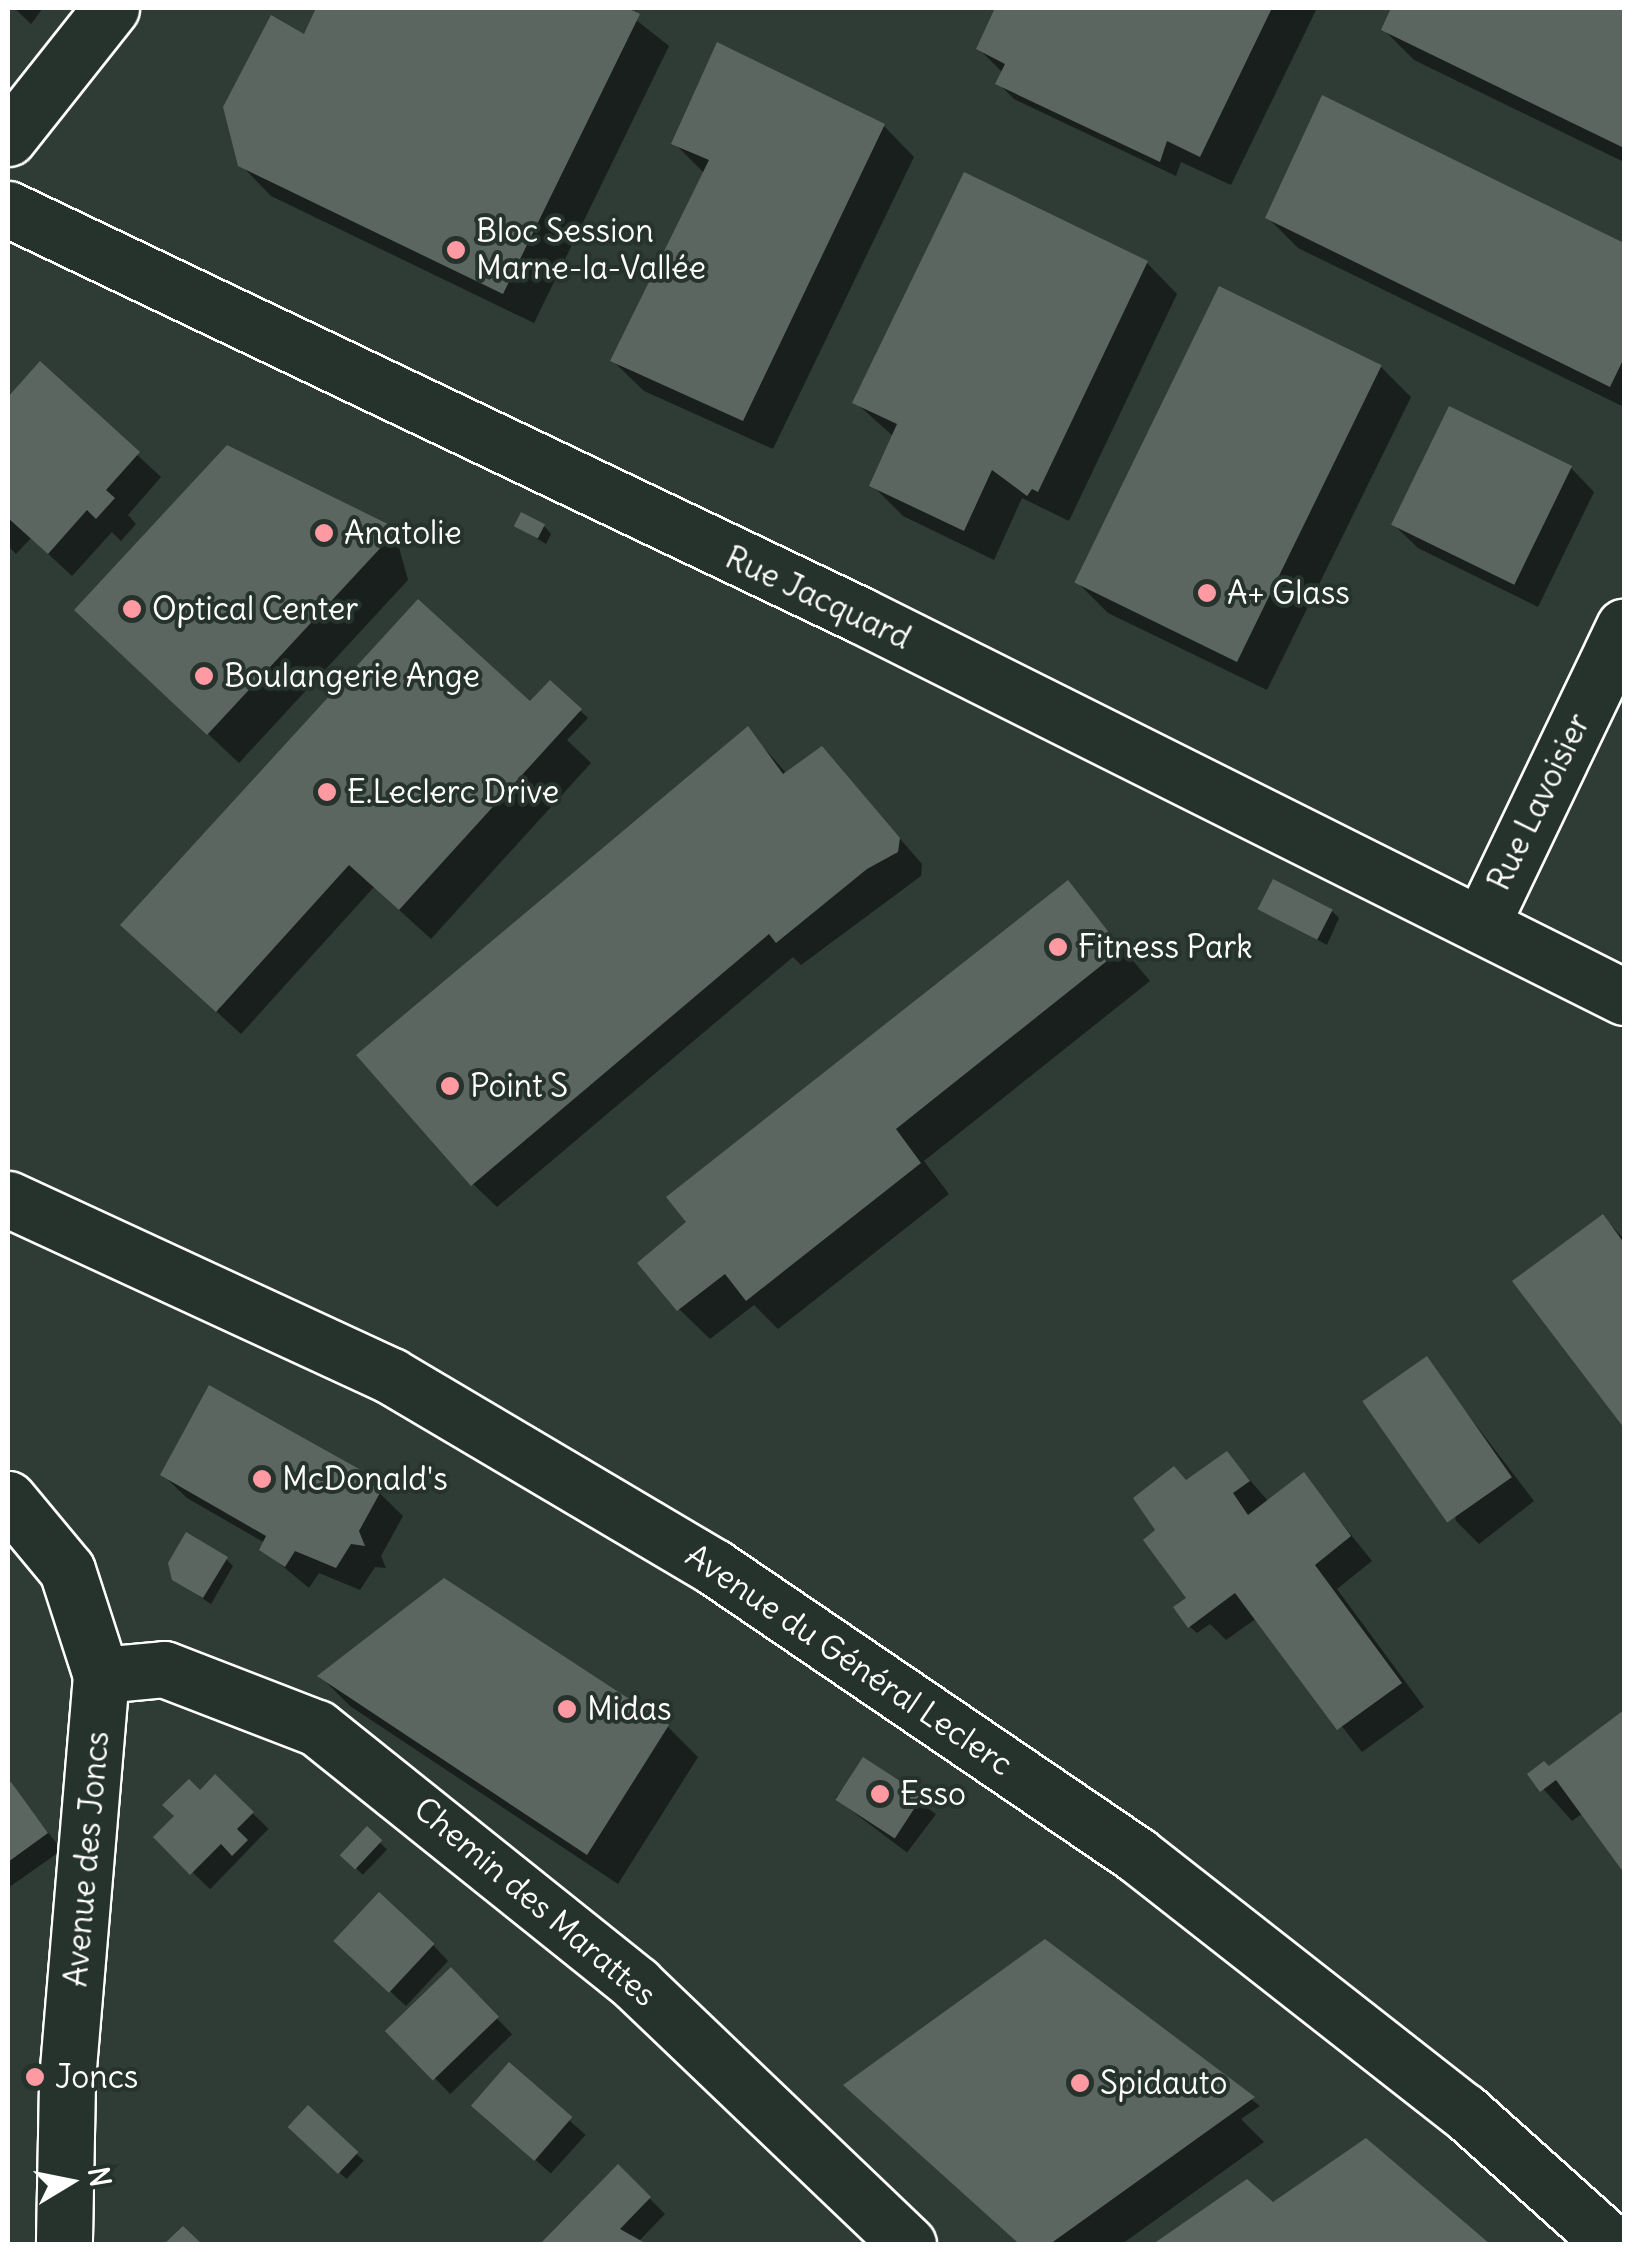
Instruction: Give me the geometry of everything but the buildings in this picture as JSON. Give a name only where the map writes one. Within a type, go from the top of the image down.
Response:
[{"type":"street","points":[[8,138],[111,8]]},
{"type":"street","name":"Rue Jacquard","points":[[8,209],[860,615],[1624,998]]},
{"type":"street","name":"Rue Lavoisier","points":[[1481,924],[1624,627]]},
{"type":"street","name":"Avenue du Général Leclerc","points":[[8,1199],[392,1376],[714,1567],[1137,1854],[1464,2111],[1612,2244]]},
{"type":"street","name":"Avenue des Joncs","points":[[8,1499],[67,1570],[101,1675],[67,2083],[64,2244]]},
{"type":"street","name":"Chemin des Marattes","points":[[101,1675],[164,1669],[317,1728],[636,1984],[908,2244]]},
{"type":"place","name":"Bloc Session Marne-la-Vallée","points":[[456,250]]},
{"type":"place","name":"Anatolie","points":[[324,533]]},
{"type":"place","name":"A+ Glass","points":[[1207,593]]},
{"type":"place","name":"Optical Center","points":[[132,609]]},
{"type":"place","name":"Boulangerie Ange","points":[[204,676]]},
{"type":"place","name":"E.Leclerc Drive","points":[[327,792]]},
{"type":"place","name":"Fitness Park","points":[[1058,947]]},
{"type":"place","name":"Point S","points":[[450,1086]]},
{"type":"place","name":"McDonald's","points":[[262,1479]]},
{"type":"place","name":"Midas","points":[[567,1709]]},
{"type":"place","name":"Esso","points":[[880,1794]]},
{"type":"place","name":"Joncs","points":[[35,2077]]},
{"type":"place","name":"Spidauto","points":[[1080,2083]]}]
